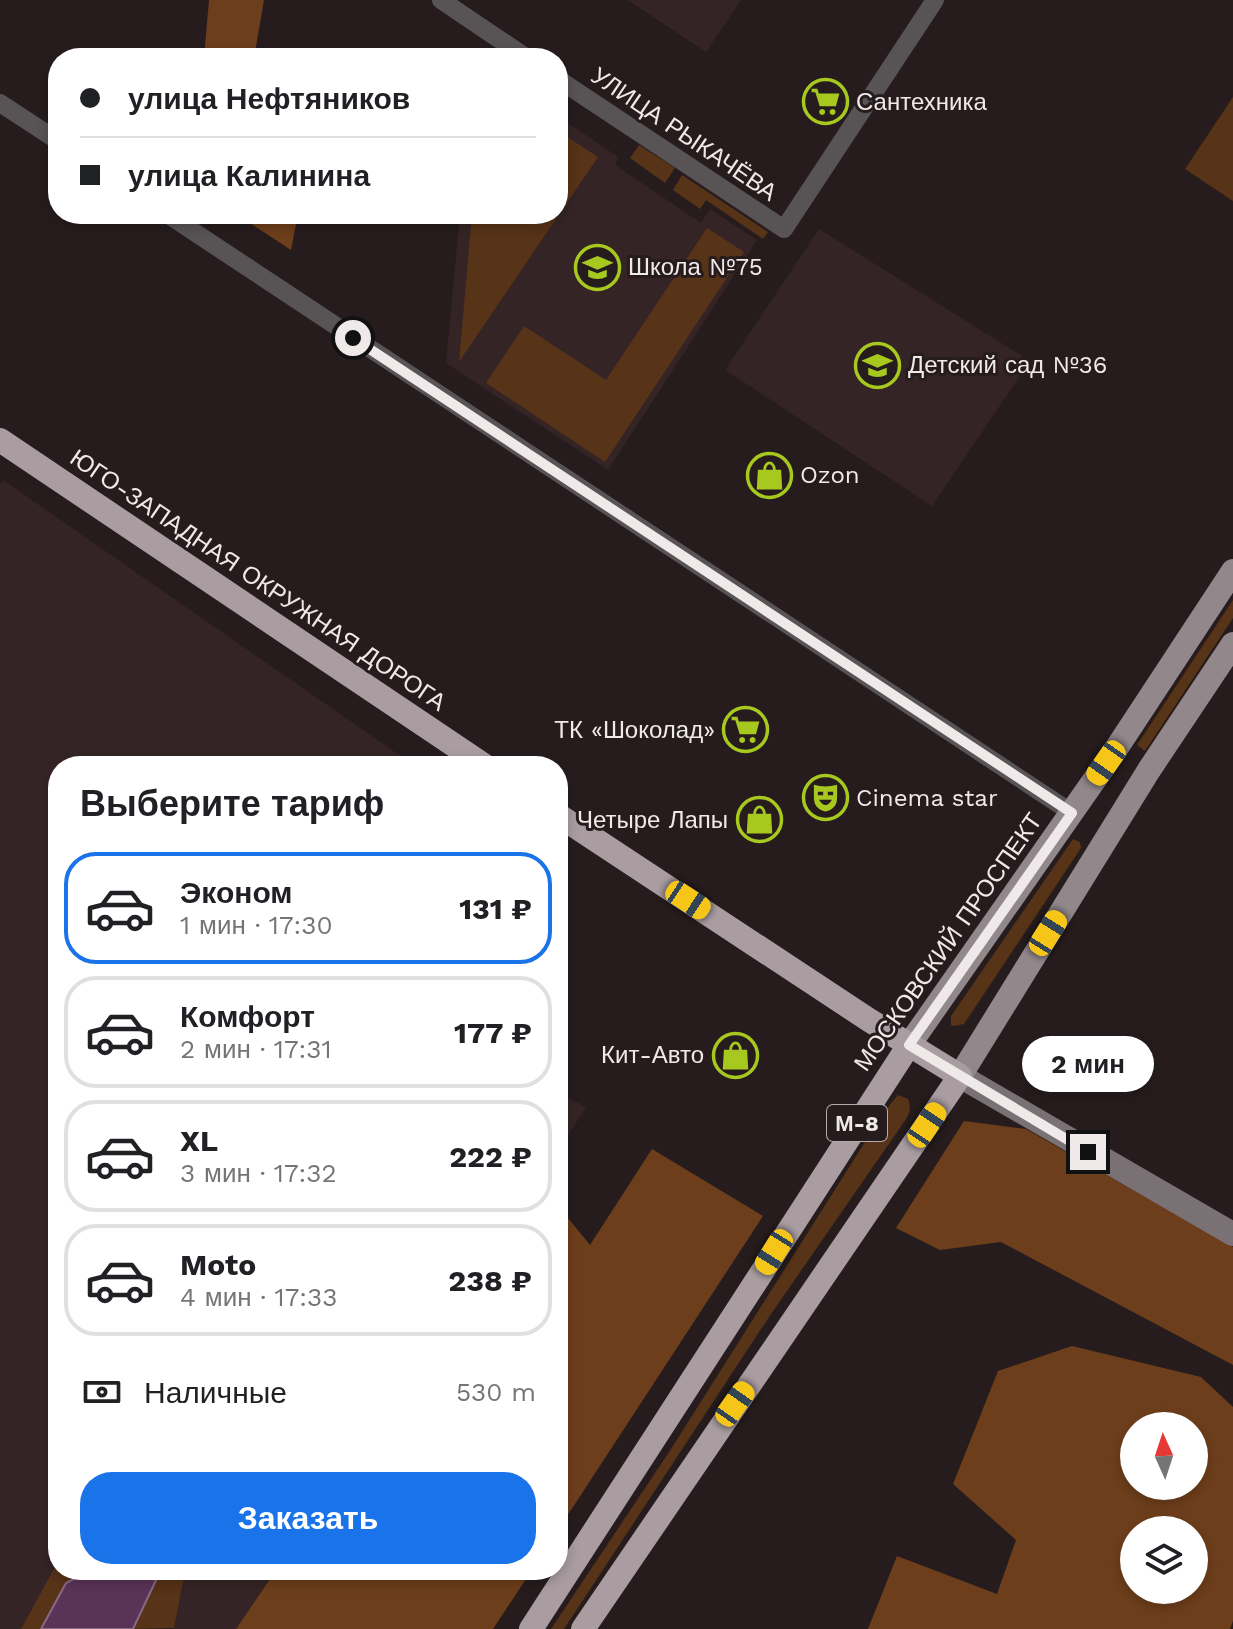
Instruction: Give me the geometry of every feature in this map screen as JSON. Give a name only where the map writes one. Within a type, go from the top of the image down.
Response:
[{"type":"highway","name":"ЮГО-ЗАПАДНАЯ ОКРУЖНАЯ ДОРОГА","points":[[0,440],[470,756]]},
{"type":"highway","points":[[568,822],[960,1076]]},
{"type":"highway","name":"МОСКОВСКИЙ ПРОСПЕКТ","points":[[568,1572],[909,1045]]},
{"type":"highway","name":"М-8","points":[[583,1629],[960,1076]]},
{"type":"highway","name":"МОСКОВСКИЙ ПРОСПЕКТ","points":[[531,1629],[563,1580]]},
{"type":"main road","name":"МОСКОВСКИЙ ПРОСПЕКТ","points":[[909,1045],[1116,749],[1233,571]]},
{"type":"main road","points":[[1233,644],[1149,770],[960,1076],[1233,1234]]},
{"type":"main road","points":[[1116,749],[1149,770]]},
{"type":"main road","points":[[1072,813],[1108,837]]},
{"type":"street","points":[[441,0],[512,48]]},
{"type":"street","name":"УЛИЦА РЫКАЧЁВА","points":[[568,86],[784,229],[935,0]]},
{"type":"street","points":[[0,103],[48,134]]},
{"type":"street","points":[[182,224],[1072,813]]},
{"type":"shaded area","points":[[209,0],[264,0],[256,48],[205,48]]},
{"type":"shaded area","points":[[628,0],[741,0],[706,52]]},
{"type":"shaded area","points":[[1233,97],[1233,201],[1185,169]]},
{"type":"shaded area","name":"Школа №75","points":[[568,123],[618,157],[615,165],[701,223],[710,209],[757,240],[608,470],[446,363],[459,224],[568,224]]},
{"type":"shaded area","points":[[568,138],[598,157],[568,201]]},
{"type":"shaded area","points":[[639,145],[675,168],[665,183],[630,158]]},
{"type":"shaded area","points":[[682,175],[768,232],[763,239],[706,200],[700,209],[673,190]]},
{"type":"shaded area","points":[[251,224],[296,224],[291,250]]},
{"type":"shaded area","points":[[471,224],[553,224],[459,362]]},
{"type":"shaded area","points":[[707,228],[744,252],[605,462],[486,383],[524,326],[606,380]]},
{"type":"shaded area","name":"Детский сад №36","points":[[819,229],[1030,361],[932,506],[725,370]]},
{"type":"shaded area","points":[[3,480],[401,756],[48,756],[48,1579],[21,1629],[0,1629],[0,484]]},
{"type":"shaded area","points":[[1233,600],[1233,618],[1145,751],[1137,745]]},
{"type":"shaded area","points":[[1073,839],[1080,842],[1081,848],[964,1024],[951,1025],[951,1016]]},
{"type":"shaded area","points":[[898,1095],[908,1099],[909,1103],[904,1122],[769,1317],[564,1629],[551,1629],[671,1449],[884,1112]]},
{"type":"shaded area","points":[[568,1098],[586,1107],[568,1136]]},
{"type":"shaded area","points":[[964,1121],[1026,1129],[1233,1247],[1233,1365],[1001,1242],[940,1250],[896,1228]]},
{"type":"shaded area","points":[[652,1149],[763,1216],[568,1515],[568,1218],[590,1245]]},
{"type":"shaded area","points":[[1072,1346],[1201,1377],[1233,1407],[1233,1621],[1230,1629],[868,1629],[897,1556],[997,1594],[1016,1540],[953,1484],[998,1371]]},
{"type":"shaded area","points":[[48,1579],[72,1580],[66,1583],[41,1629],[21,1629]]},
{"type":"shaded area","points":[[72,1580],[156,1580],[133,1629],[41,1629],[66,1583]]},
{"type":"shaded area","points":[[156,1580],[184,1580],[174,1628],[133,1629]]},
{"type":"shaded area","points":[[269,1580],[236,1629],[173,1629],[183,1582]]},
{"type":"shaded area","points":[[269,1580],[525,1580],[493,1629],[236,1629]]},
{"type":"place","name":"Сантехника","points":[[825,102]]},
{"type":"place","name":"Школа №75","points":[[597,267]]},
{"type":"place","name":"Детский сад №36","points":[[877,365]]},
{"type":"place","name":"Ozon","points":[[769,475]]},
{"type":"place","name":"ТК «Шоколад»","points":[[746,730]]},
{"type":"place","name":"Cinema star","points":[[825,798]]},
{"type":"place","name":"Четыре Лапы","points":[[759,820]]},
{"type":"place","name":"Кит-Авто","points":[[735,1055]]},
{"type":"route","points":[[353,338],[1072,813],[909,1045],[1088,1152]]}]
